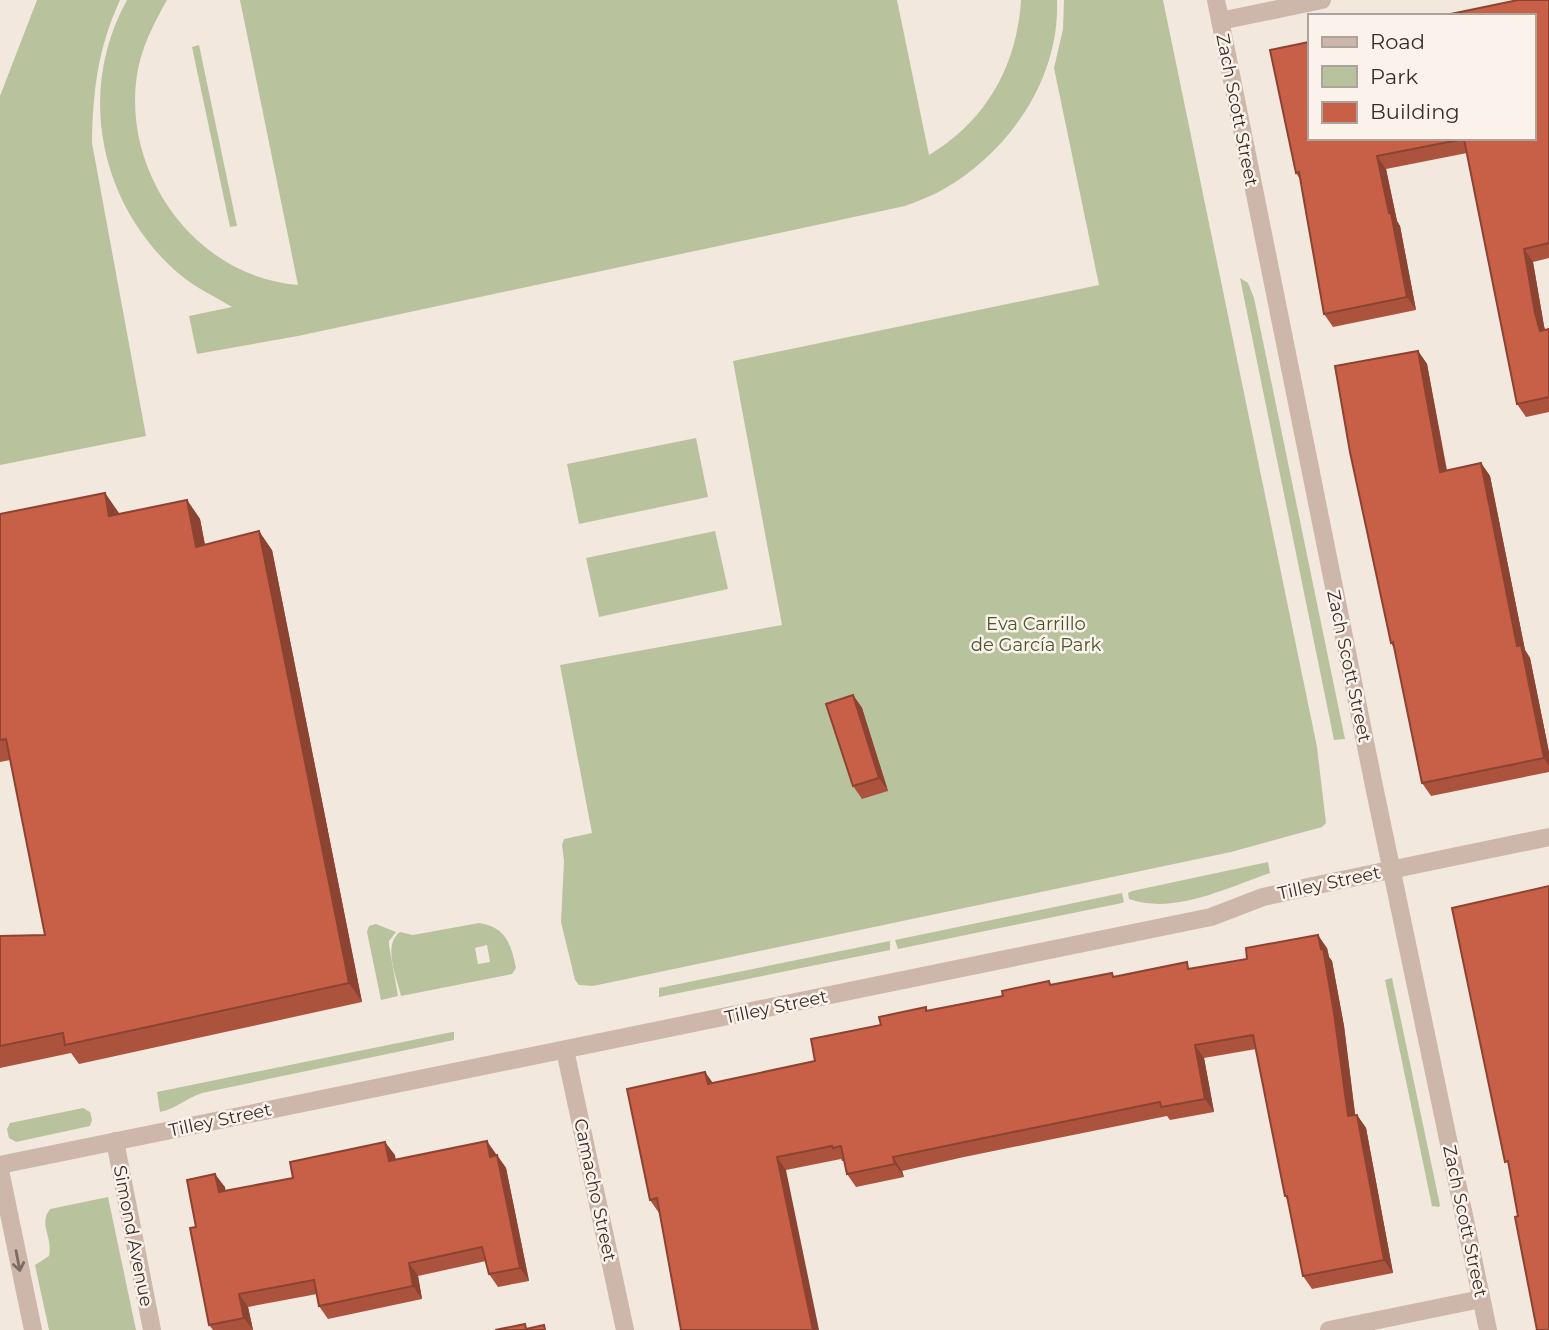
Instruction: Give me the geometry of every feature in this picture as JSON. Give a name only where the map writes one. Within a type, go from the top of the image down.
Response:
[{"type":"street","name":"Zach Scott Street","points":[[1216,0],[1391,869],[1488,1330]]},
{"type":"street","points":[[1220,21],[1322,0]]},
{"type":"street","name":"Tilley Street","points":[[0,1167],[115,1141],[1211,917],[1263,897],[1549,837]]},
{"type":"street","name":"Camacho Street","points":[[565,1050],[625,1330]]},
{"type":"street","name":"Simond Avenue","points":[[115,1141],[152,1330]]},
{"type":"street","points":[[0,1167],[33,1330]]},
{"type":"street","points":[[1329,1330],[1481,1299]]},
{"type":"green space","points":[[37,0],[120,0],[106,35],[98,70],[92,143],[146,436],[0,465],[0,96]]},
{"type":"green space","points":[[127,0],[167,0],[145,45],[137,75],[135,112],[141,148],[154,183],[174,214],[198,241],[228,263],[261,278],[298,285],[240,0],[897,0],[929,155],[967,126],[995,90],[1013,47],[1021,0],[1057,0],[1056,29],[1050,57],[1026,110],[1010,133],[990,154],[968,173],[925,198],[905,206],[298,336],[197,354],[189,316],[232,307],[184,278],[151,246],[130,215],[114,181],[104,146],[100,109],[102,72],[111,35]]},
{"type":"green space","name":"Eva Carrillo de García Park","points":[[1064,0],[1163,0],[1317,747],[1326,823],[1322,827],[1231,852],[593,986],[579,985],[575,980],[561,922],[564,861],[562,845],[564,839],[592,833],[560,665],[782,625],[733,361],[1099,285],[1054,68],[1063,29]]},
{"type":"green space","points":[[199,45],[237,226],[230,227],[192,47]]},
{"type":"green space","points":[[1240,278],[1248,283],[1254,298],[1345,739],[1334,740]]},
{"type":"green space","points":[[696,438],[708,497],[579,524],[567,464]]},
{"type":"green space","points":[[715,531],[728,589],[599,617],[586,558]]},
{"type":"green space","points":[[1268,862],[1270,873],[1200,898],[1164,904],[1129,899],[1128,893],[1132,891]]},
{"type":"green space","points":[[1122,893],[1122,903],[898,949],[895,940]]},
{"type":"green space","points":[[479,923],[488,925],[506,938],[516,968],[512,974],[401,996],[392,962],[392,945],[400,932],[413,935]],"holes":[[[487,945],[490,962],[478,964],[475,948]]]},
{"type":"green space","points":[[376,924],[396,932],[389,945],[398,996],[381,1000],[367,932],[369,926]]},
{"type":"green space","points":[[890,941],[890,950],[659,997],[659,988]]},
{"type":"green space","points":[[1392,978],[1439,1207],[1432,1206],[1385,980]]},
{"type":"green space","points":[[454,1032],[454,1040],[202,1093],[160,1112],[157,1092]]},
{"type":"green space","points":[[83,1108],[90,1112],[90,1126],[16,1142],[9,1138],[7,1129],[10,1123]]},
{"type":"green space","points":[[108,1197],[136,1330],[49,1330],[35,1265],[49,1256],[45,1226],[47,1215],[50,1209]]},
{"type":"building","points":[[1518,0],[1549,0],[1549,243],[1524,249],[1540,331],[1549,329],[1549,397],[1517,404],[1464,140],[1535,140],[1535,14],[1451,14]]},
{"type":"building","points":[[1308,42],[1308,140],[1459,140],[1377,156],[1407,297],[1324,314],[1299,172],[1296,173],[1270,50]]},
{"type":"building","points":[[1418,351],[1440,472],[1481,463],[1517,646],[1521,645],[1544,758],[1422,783],[1350,452],[1335,366]]},
{"type":"building","points":[[105,493],[109,516],[187,500],[196,547],[259,531],[349,983],[65,1045],[63,1033],[0,1046],[0,936],[45,935],[6,739],[0,740],[0,514]]},
{"type":"building","points":[[853,695],[879,778],[853,786],[826,704]]},
{"type":"building","points":[[1549,886],[1549,1330],[1537,1330],[1515,1217],[1518,1216],[1508,1161],[1505,1162],[1452,908]]},
{"type":"building","points":[[1318,935],[1321,949],[1323,948],[1334,1013],[1348,1116],[1357,1115],[1384,1260],[1303,1276],[1253,1035],[1195,1045],[1205,1099],[1161,1107],[1160,1102],[955,1144],[893,1157],[895,1164],[847,1174],[841,1146],[777,1157],[813,1330],[681,1330],[657,1198],[650,1200],[627,1089],[705,1072],[708,1084],[815,1061],[811,1039],[881,1025],[879,1017],[1003,996],[1002,991],[1049,981],[1050,985],[1112,973],[1113,977],[1187,962],[1188,969],[1247,959],[1246,948]]},
{"type":"building","points":[[487,1141],[490,1157],[497,1155],[520,1268],[489,1274],[482,1247],[409,1263],[413,1286],[319,1306],[314,1280],[239,1294],[244,1318],[209,1325],[190,1228],[196,1227],[187,1180],[215,1174],[219,1192],[293,1178],[290,1162],[385,1142],[389,1161]]},
{"type":"building","points":[[525,1324],[526,1329],[544,1325],[545,1330],[495,1330]]}]
